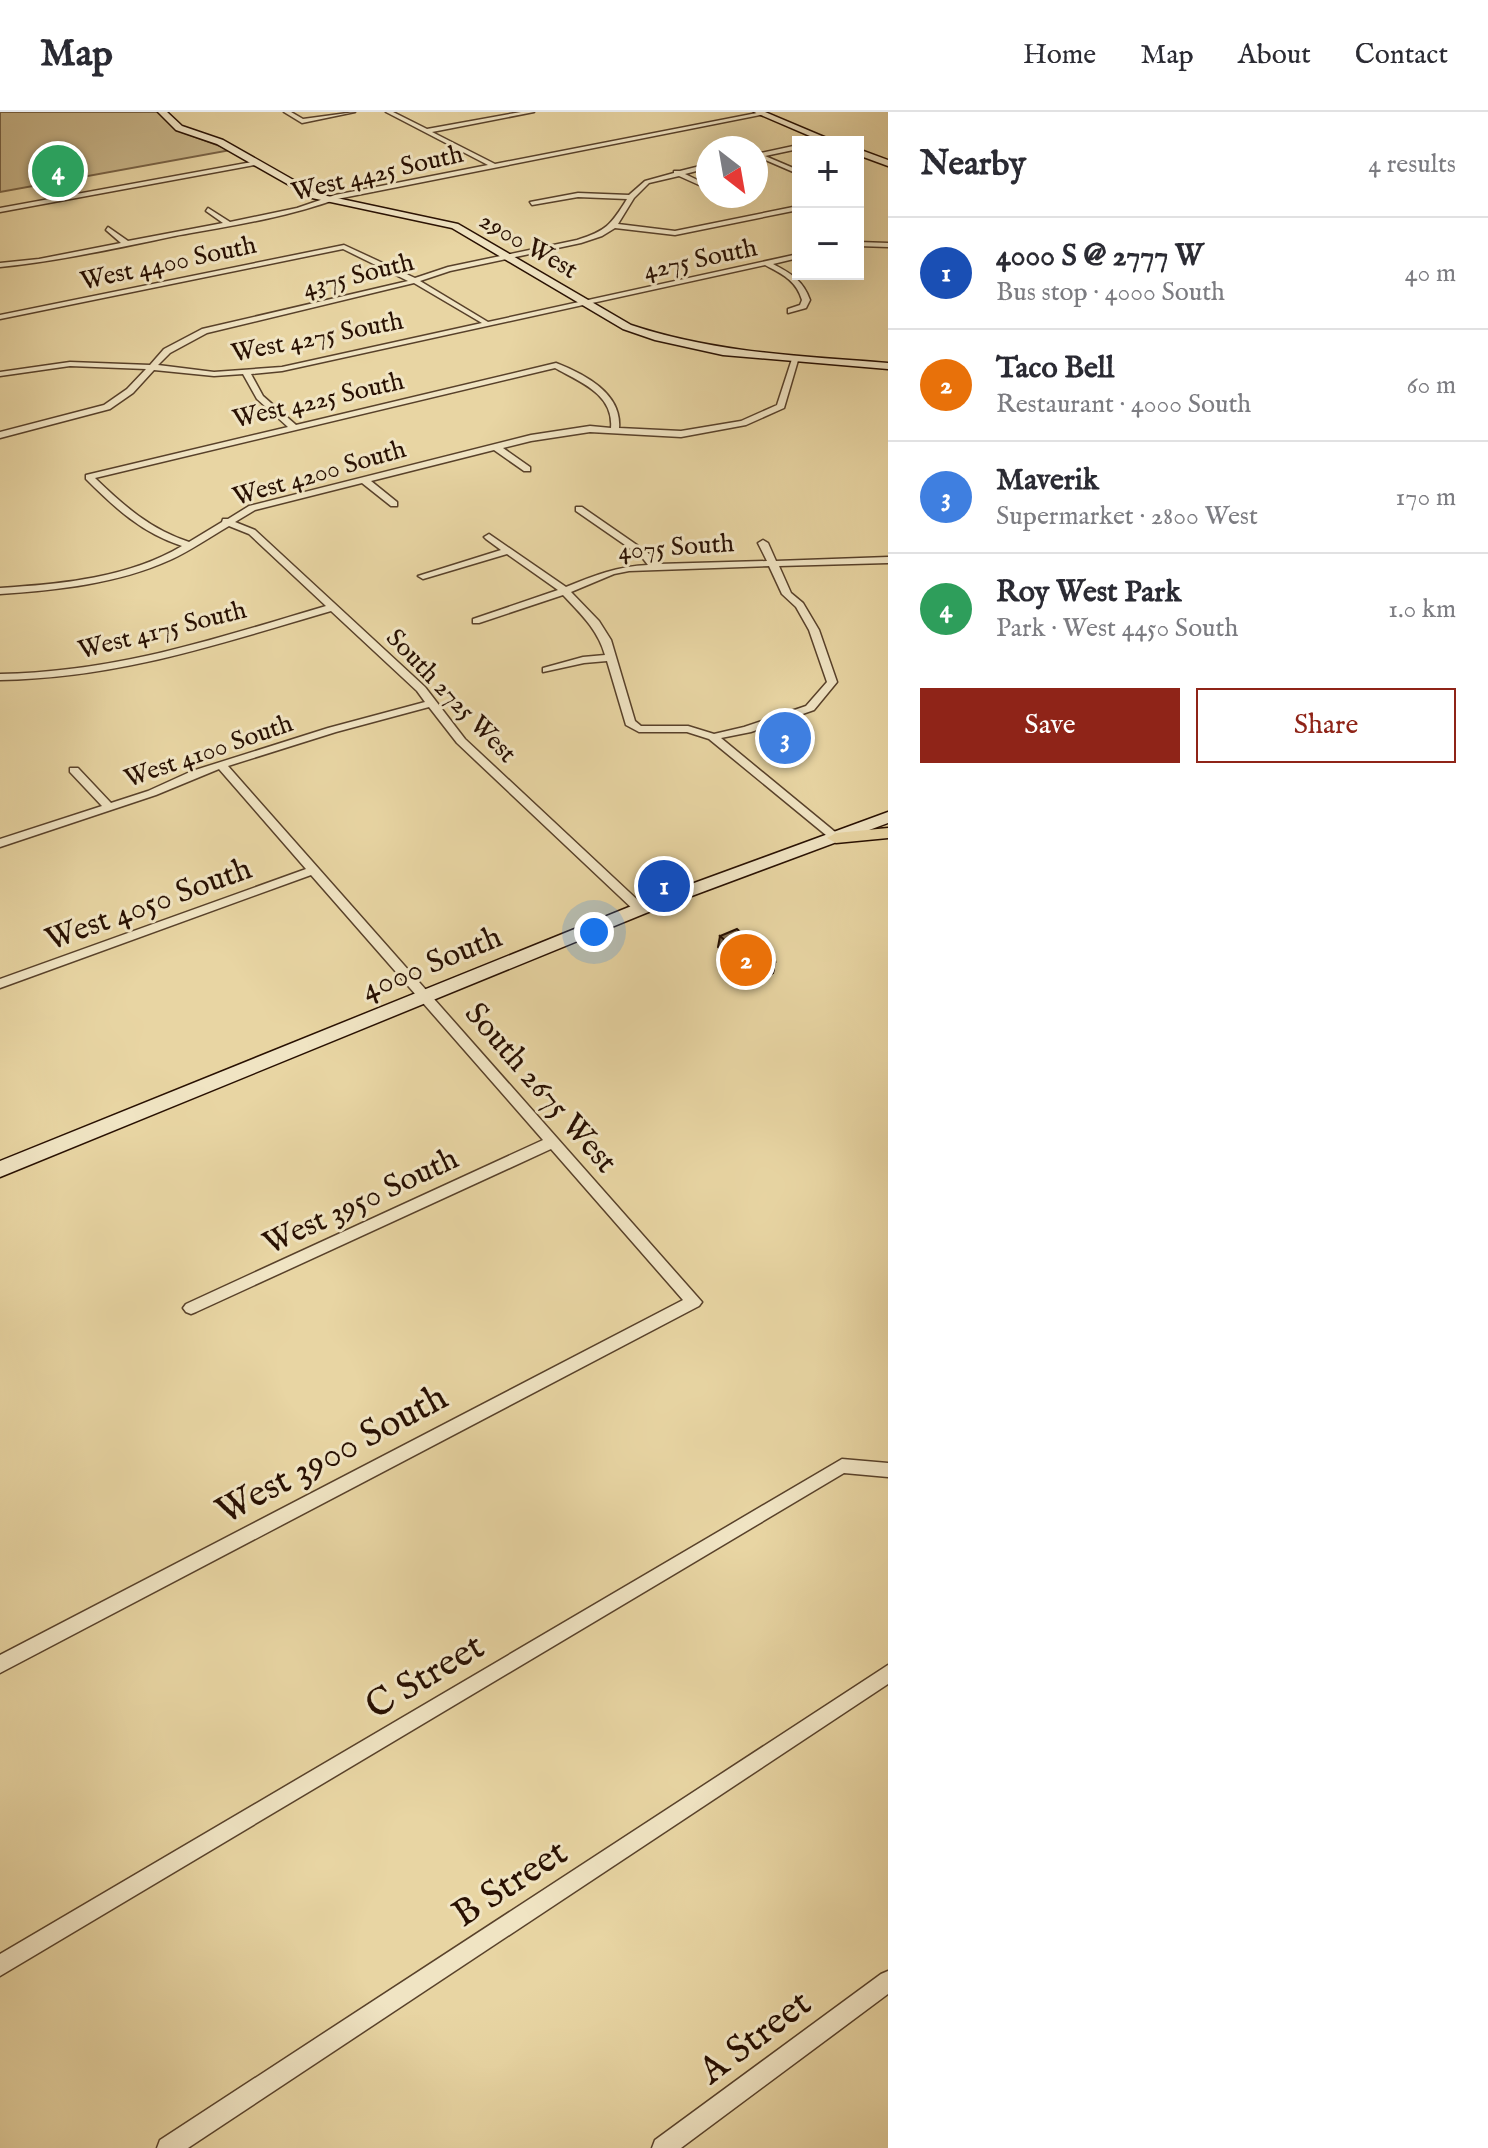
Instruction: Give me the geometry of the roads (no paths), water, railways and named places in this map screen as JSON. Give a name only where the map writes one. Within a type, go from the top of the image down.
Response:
[{"type":"main road","points":[[836,838],[888,833]]},
{"type":"street","name":"2900 West","points":[[162,112],[179,128],[220,142],[315,196],[455,226],[627,327],[676,344],[796,359],[888,366]]},
{"type":"street","points":[[287,112],[302,121],[352,112]]},
{"type":"street","points":[[389,112],[494,166]]},
{"type":"street","points":[[426,131],[531,112]]},
{"type":"street","points":[[760,113],[814,136]]},
{"type":"street","name":"West 4425 South","points":[[0,265],[299,210],[327,199],[760,113]]},
{"type":"street","points":[[768,154],[792,148]]},
{"type":"street","points":[[864,154],[888,163]]},
{"type":"street","points":[[768,160],[792,170]]},
{"type":"street","points":[[0,210],[258,163]]},
{"type":"street","points":[[696,168],[647,182],[631,197],[614,226],[675,233],[792,209]]},
{"type":"street","points":[[676,172],[696,181]]},
{"type":"street","points":[[532,203],[578,195],[631,197]]},
{"type":"street","points":[[208,210],[229,224]]},
{"type":"street","name":"4375 South","points":[[152,367],[167,351],[205,331],[418,282],[448,269],[579,242],[614,226]]},
{"type":"street","points":[[108,229],[127,244]]},
{"type":"street","points":[[864,244],[888,245]]},
{"type":"street","name":"West 4400 South","points":[[0,317],[344,247],[389,271],[418,282]]},
{"type":"street","name":"4275 South","points":[[610,296],[645,292],[792,258]]},
{"type":"street","points":[[768,264],[796,278],[803,286],[806,300],[803,306],[791,311]]},
{"type":"street","points":[[418,282],[485,322]]},
{"type":"street","name":"West 4275 South","points":[[152,367],[214,374],[247,374],[282,369],[610,296]]},
{"type":"street","name":"West 4200 South","points":[[0,591],[62,587],[134,570],[168,558],[252,508],[561,432],[615,429],[658,439],[743,423],[781,406],[796,359]]},
{"type":"street","points":[[0,374],[70,364],[152,367]]},
{"type":"street","name":"West 4225 South","points":[[189,545],[159,536],[133,521],[89,477],[556,365],[607,397],[617,407],[615,429]]},
{"type":"street","points":[[0,435],[107,407],[130,391],[152,367]]},
{"type":"street","points":[[247,374],[251,388],[261,401],[294,427]]},
{"type":"street","points":[[496,447],[527,469]]},
{"type":"street","points":[[364,480],[394,504]]},
{"type":"street","points":[[579,509],[644,554],[654,566]]},
{"type":"street","name":"South 2725 West","points":[[226,521],[252,532],[333,607],[432,703],[461,741],[640,909]]},
{"type":"street","points":[[489,537],[565,591],[606,640],[630,723],[639,729],[688,729],[713,737],[836,838]]},
{"type":"street","points":[[713,737],[747,730],[810,708],[832,682],[814,630],[800,605],[787,594],[763,543]]},
{"type":"street","points":[[423,576],[507,551]]},
{"type":"street","name":"4075 South","points":[[476,621],[611,572],[654,566],[888,560]]},
{"type":"street","name":"West 4175 South","points":[[0,677],[47,678],[127,666],[333,607]]},
{"type":"street","points":[[547,670],[583,660],[609,658]]},
{"type":"street","name":"West 4100 South","points":[[0,843],[221,765],[432,703]]},
{"type":"street","name":"South 2675 West","points":[[221,765],[694,1302]]},
{"type":"street","points":[[74,770],[109,807]]},
{"type":"street","name":"4000 South","points":[[0,1169],[640,909],[888,817]]},
{"type":"street","name":"West 4050 South","points":[[0,984],[313,870]]},
{"type":"street","name":"West 3950 South","points":[[191,1308],[553,1142]]},
{"type":"street","name":"West 3900 South","points":[[0,1664],[694,1302]]},
{"type":"street","name":"C Street","points":[[0,1966],[842,1466],[888,1470]]},
{"type":"street","name":"B Street","points":[[168,2148],[888,1674]]},
{"type":"street","name":"A Street","points":[[663,2148],[888,1981]]},
{"type":"place","name":"Roy West Park","points":[[58,171]]},
{"type":"place","name":"Maverik","points":[[785,738]]},
{"type":"place","name":"4000 S @ 2777 W","points":[[664,886]]},
{"type":"place","name":"Taco Bell","points":[[746,960]]}]
